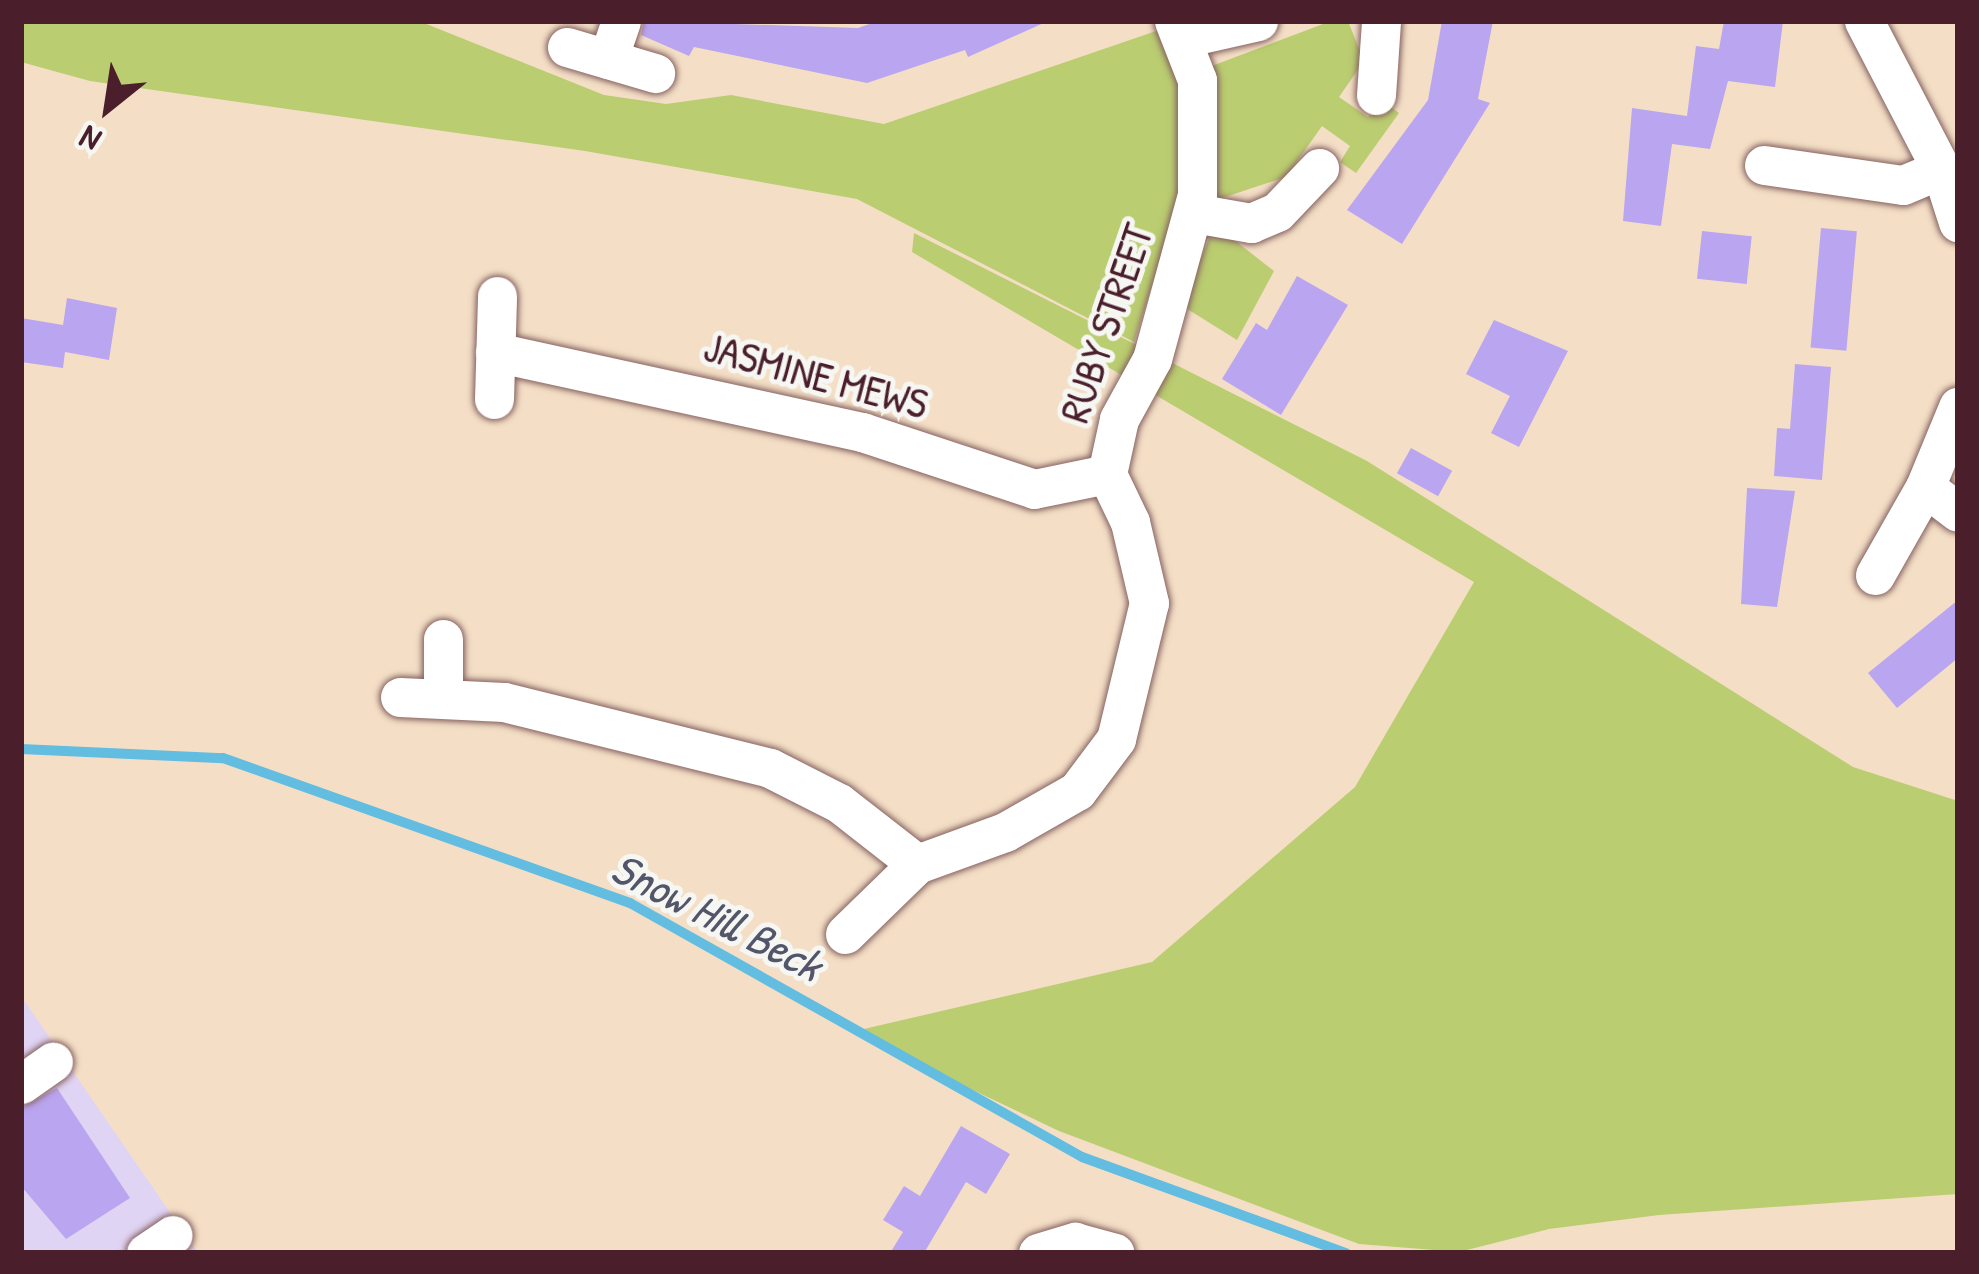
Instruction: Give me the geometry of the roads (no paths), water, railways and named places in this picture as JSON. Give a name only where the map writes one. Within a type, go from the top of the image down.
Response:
[{"type":"street","points":[[608,59],[621,21]]},
{"type":"street","points":[[1178,30],[1258,21]]},
{"type":"street","points":[[1376,94],[1381,21]]},
{"type":"street","points":[[1864,21],[1941,169],[1958,222]]},
{"type":"street","name":"RUBY STREET","points":[[845,934],[917,864],[1005,832],[1077,791],[1117,739],[1148,603],[1130,522],[1107,474],[1119,419],[1152,358],[1194,213],[1201,117],[1178,30]]},
{"type":"street","points":[[567,47],[655,73]]},
{"type":"street","points":[[1765,165],[1903,185],[1941,169]]},
{"type":"street","points":[[1194,213],[1251,223],[1277,212],[1318,168]]},
{"type":"street","points":[[494,399],[497,296]]},
{"type":"street","name":"JASMINE MEWS","points":[[495,352],[862,432],[1034,489],[1107,474]]},
{"type":"street","points":[[1875,574],[1925,487],[1958,407]]},
{"type":"street","points":[[1925,487],[1958,512]]},
{"type":"street","points":[[443,639],[443,699]]},
{"type":"street","points":[[400,697],[504,702],[770,768],[839,803],[917,864]]},
{"type":"street","points":[[1038,1253],[1075,1242],[1115,1253]]},
{"type":"waterway","name":"Snow Hill Beck","points":[[21,749],[223,758],[630,903],[1082,1157],[1346,1253]]}]
